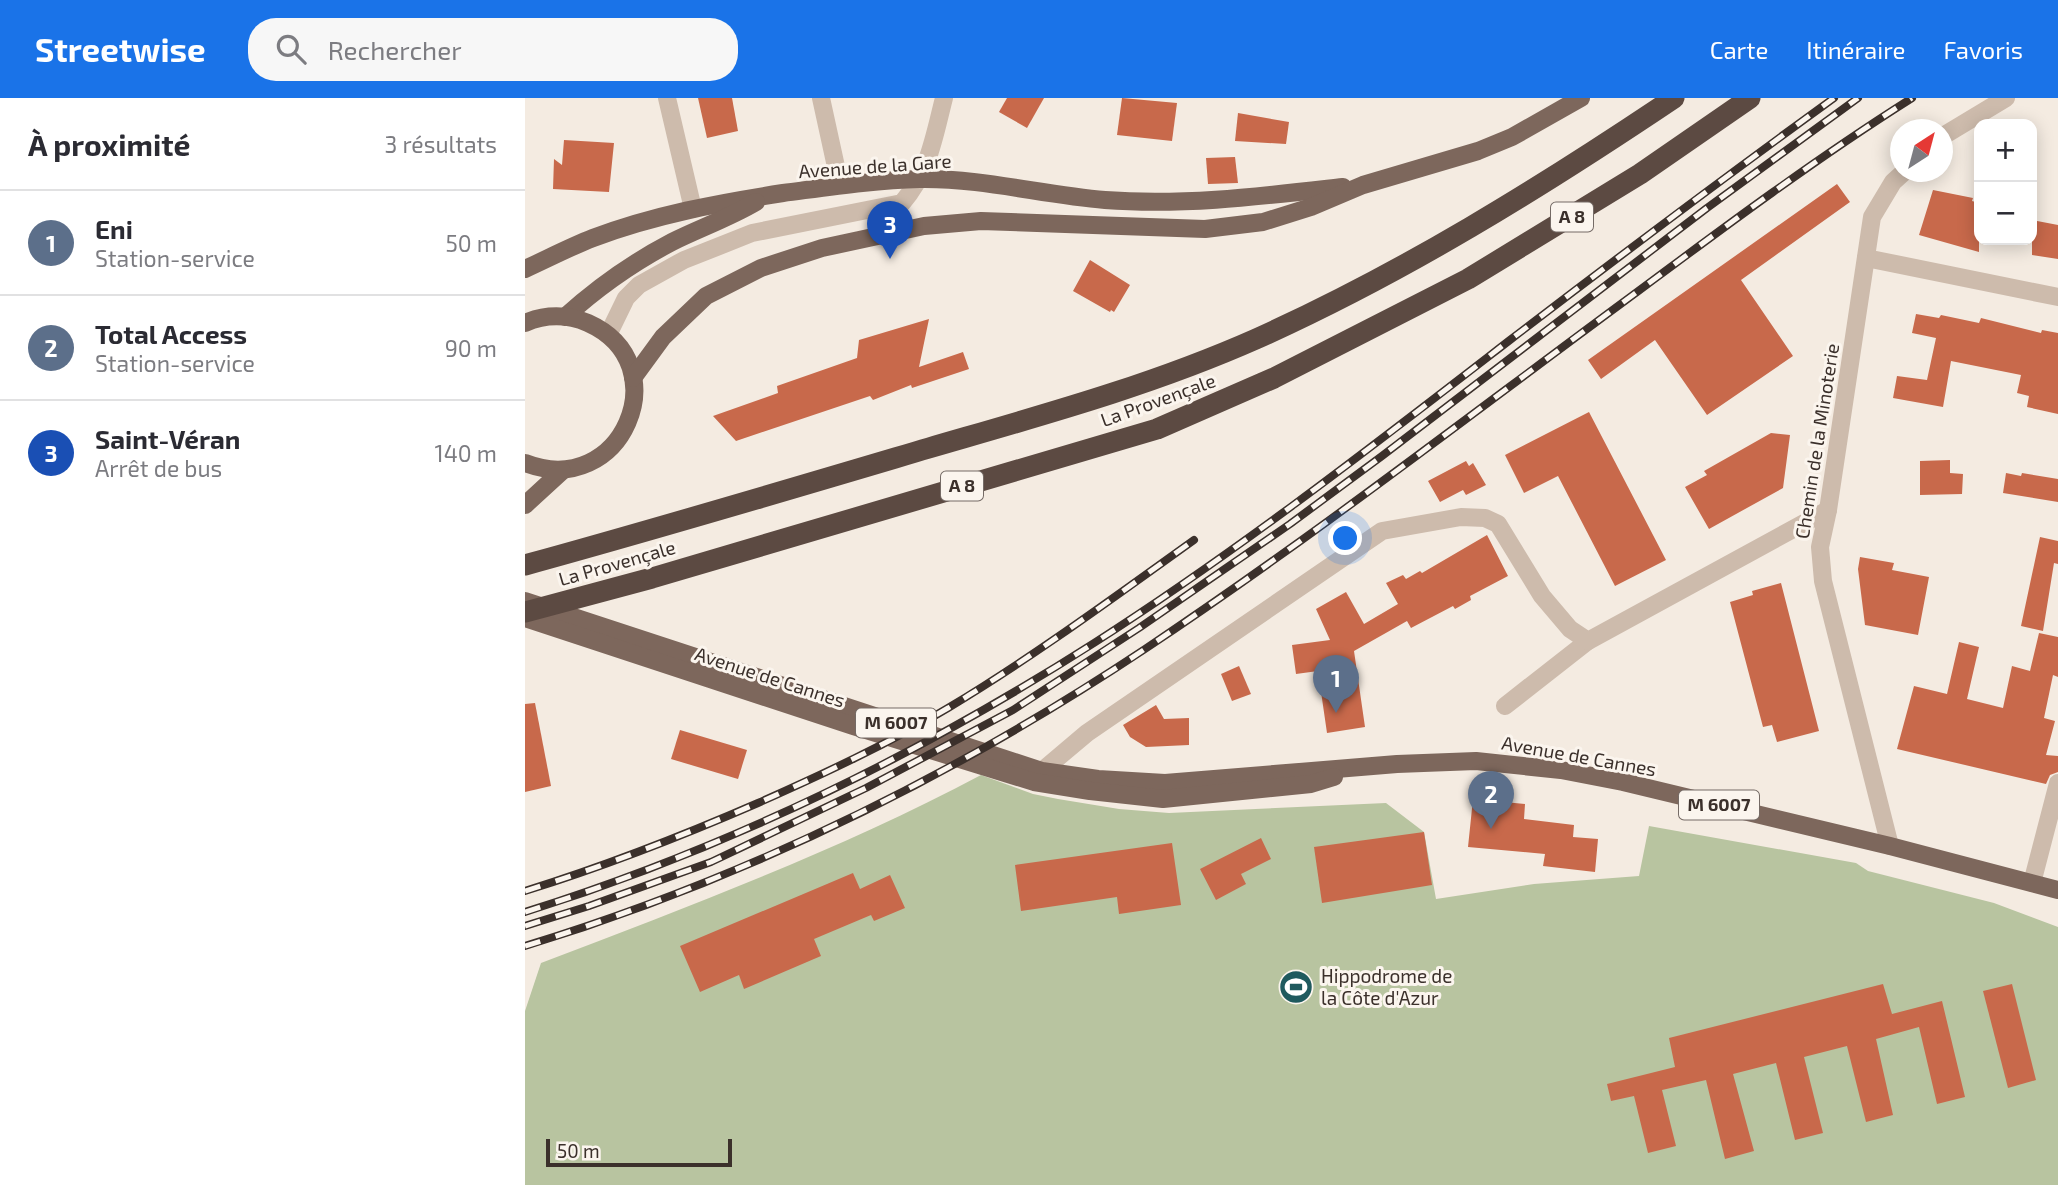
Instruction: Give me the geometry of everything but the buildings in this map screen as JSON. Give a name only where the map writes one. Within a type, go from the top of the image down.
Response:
[{"type":"highway","name":"La Provençale","points":[[525,565],[653,530],[1132,388],[1254,340],[1364,287],[1446,242],[1539,186],[1674,98]]},
{"type":"highway","name":"La Provençale","points":[[525,612],[666,574],[1157,429],[1274,379],[1468,279],[1640,174],[1750,98]]},
{"type":"main road","name":"Avenue de la Gare","points":[[633,378],[663,337],[706,296],[761,268],[822,248],[924,226],[981,220],[1205,229],[1263,222],[1311,207],[1363,185],[1478,151],[1512,137],[1581,98]]},
{"type":"main road","name":"Avenue de la Gare","points":[[525,269],[591,239],[663,215],[840,185],[920,179],[965,181],[1045,194],[1157,202],[1245,198],[1363,185]]},
{"type":"main road","points":[[565,317],[619,272],[674,241],[730,218],[765,196]]},
{"type":"main road","points":[[525,323],[543,317],[565,317],[592,324],[608,335],[626,358],[633,378],[633,410],[626,428],[617,443],[595,461],[562,471],[525,463]]},
{"type":"main road","points":[[525,505],[562,471]]},
{"type":"main road","name":"Avenue de Cannes","points":[[525,601],[1038,776]]},
{"type":"main road","name":"Avenue de Cannes","points":[[525,618],[853,726],[1090,791],[1163,799],[1311,784],[1375,766],[1476,761],[1561,770],[1623,782],[1890,846],[2058,890]]},
{"type":"street","points":[[667,98],[693,209]]},
{"type":"street","points":[[821,98],[840,185]]},
{"type":"street","points":[[608,335],[626,299],[639,285],[661,271],[720,244],[753,233],[901,203],[920,179],[929,158],[944,98]]},
{"type":"street","points":[[1953,130],[2006,98]]},
{"type":"street","name":"Chemin de la Minoterie","points":[[1890,846],[1823,581],[1821,547],[1872,217],[1892,182]]},
{"type":"street","points":[[1866,258],[2058,297]]},
{"type":"street","points":[[1505,706],[1588,641],[1828,510]]},
{"type":"street","points":[[1038,776],[1087,733],[1382,531],[1461,517],[1485,517],[1499,524],[1542,596],[1570,629],[1588,641]]},
{"type":"street","points":[[2032,883],[2058,783]]},
{"type":"green space","name":"Hippodrome de la Côte d'Azur","points":[[981,775],[1033,794],[1119,809],[1169,813],[1386,803],[1424,832],[1436,899],[1534,884],[1639,876],[1649,826],[1856,863],[1868,871],[1994,903],[2058,927],[2058,1185],[525,1185],[525,1011],[541,963],[819,852]]},
{"type":"railway","points":[[525,912],[673,859],[818,796],[959,724],[1094,643],[1201,572],[1305,496],[1631,248],[1834,98]]},
{"type":"railway","points":[[525,926],[711,862],[866,788],[1013,710],[1139,628],[1290,524],[1707,208],[1858,98]]},
{"type":"railway","points":[[525,946],[607,919],[767,856],[923,781],[1073,695],[1270,563],[1739,217],[1912,98]]},
{"type":"railway","points":[[525,891],[672,839],[831,770],[902,734],[948,708],[1073,627],[1194,540]]},
{"type":"place","name":"Saint-Véran","points":[[890,259]]},
{"type":"place","name":"Eni","points":[[1336,713]]},
{"type":"place","name":"Total Access","points":[[1491,829]]},
{"type":"place","name":"Hippodrome de la Côte d'Azur","points":[[1296,987]]}]
